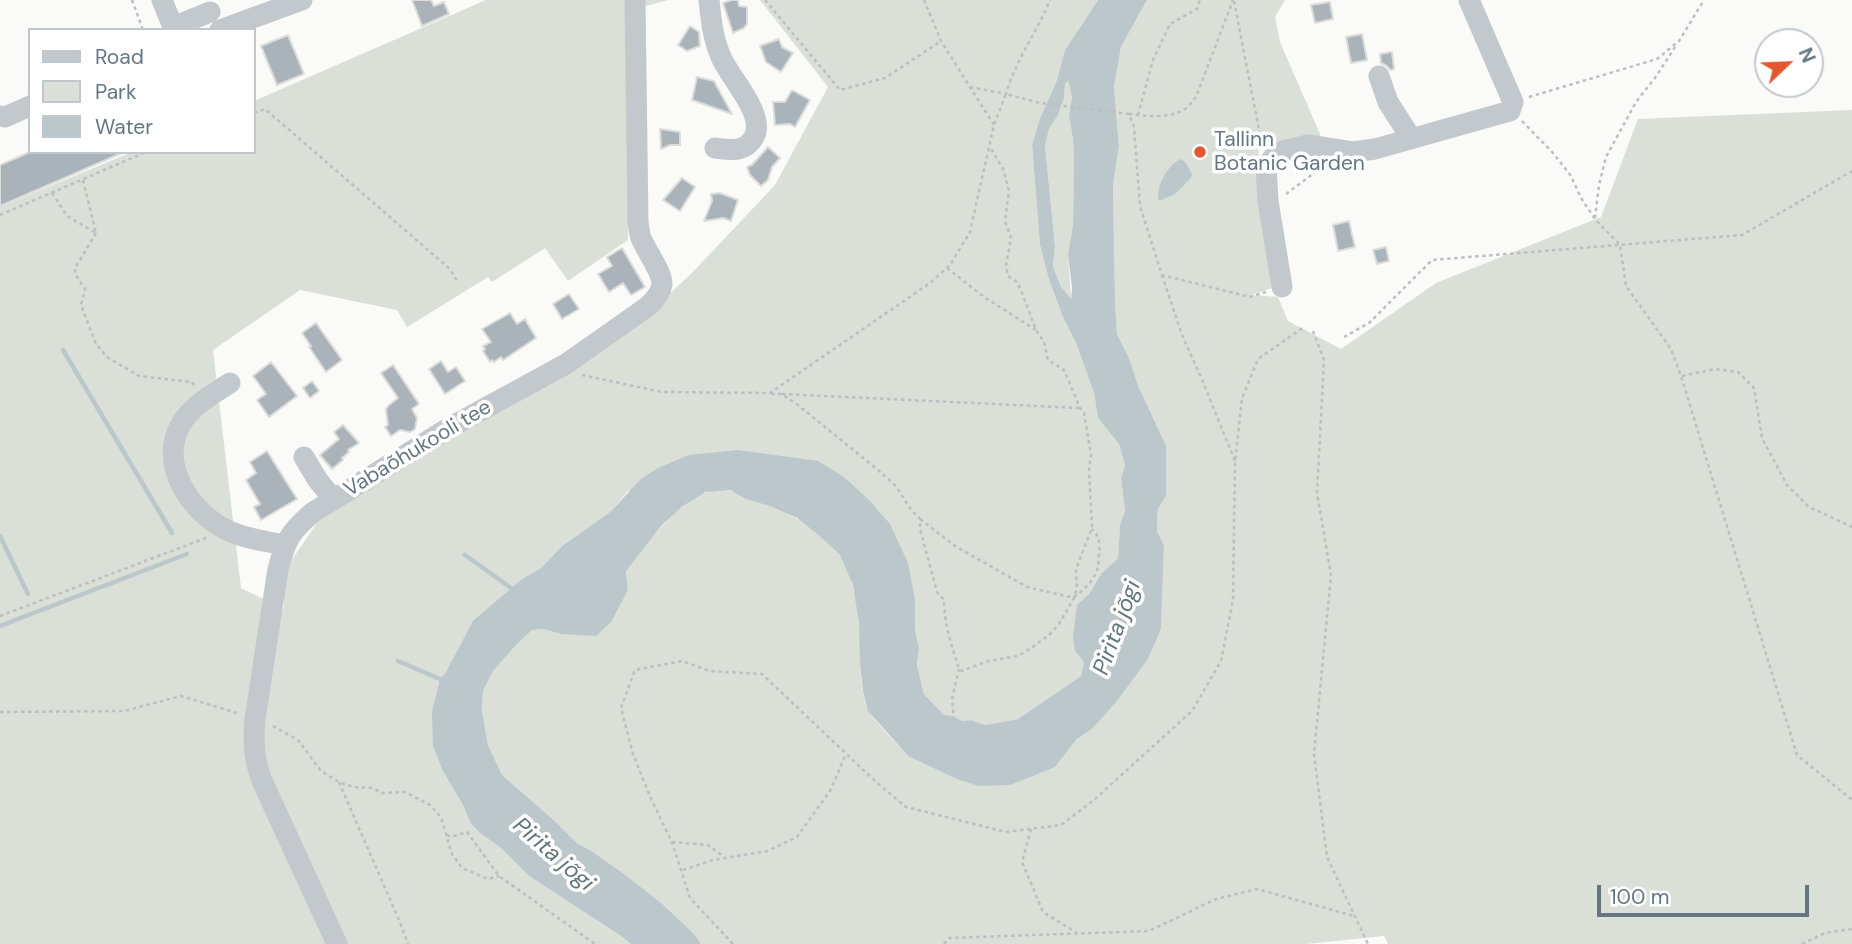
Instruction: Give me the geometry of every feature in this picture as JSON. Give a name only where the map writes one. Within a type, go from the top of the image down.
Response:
[{"type":"street","points":[[162,0],[173,27],[302,0]]},
{"type":"street","name":"Vabaõhukooli tee","points":[[337,944],[258,771],[253,743],[278,569],[284,545],[296,526],[333,499],[447,429],[554,372],[654,301],[662,285],[640,236],[638,222],[635,0]]},
{"type":"street","points":[[709,0],[715,41],[722,60],[748,101],[757,123],[756,134],[749,145],[736,150],[715,148]]},
{"type":"street","points":[[1282,287],[1268,201],[1266,166],[1278,152],[1308,145],[1353,152],[1375,149],[1511,106],[1469,0]]},
{"type":"street","points":[[1379,76],[1388,103],[1410,138]]},
{"type":"street","points":[[0,116],[5,117],[28,107]]},
{"type":"street","points":[[230,383],[203,400],[181,422],[174,440],[174,467],[184,492],[202,513],[227,530],[284,545]]},
{"type":"street","points":[[304,457],[333,499]]},
{"type":"path","points":[[132,0],[142,28]]},
{"type":"path","points":[[765,0],[840,90],[885,78],[941,41]]},
{"type":"path","points":[[924,0],[941,41],[994,125]]},
{"type":"path","points":[[770,394],[930,283],[947,268],[970,232],[994,125],[1010,79],[1050,0]]},
{"type":"path","points":[[1138,115],[1153,60],[1170,24],[1197,9],[1200,0]]},
{"type":"path","points":[[971,87],[1040,103],[1138,115],[1170,115],[1187,109],[1196,97],[1234,0]]},
{"type":"path","points":[[1234,0],[1266,166]]},
{"type":"path","points":[[1595,219],[1606,157],[1636,102],[1655,78],[1704,0]]},
{"type":"path","points":[[1679,41],[1657,59],[1511,106],[1571,176],[1595,219],[1620,245],[1626,286],[1671,349],[1681,376],[1797,755],[1852,800]]},
{"type":"path","points":[[256,112],[265,109],[450,269],[457,281]]},
{"type":"path","points":[[1129,114],[1134,127],[1140,206],[1182,335],[1235,462]]},
{"type":"path","points":[[959,669],[962,671],[988,661],[1018,656],[1049,635],[1059,624],[1074,598],[1077,588],[1076,569],[1092,528],[1089,470],[1091,455],[1083,413],[1064,369],[1048,360],[1044,342],[1017,282],[1007,276],[1006,265],[1011,238],[1005,221],[1009,191],[1003,169],[990,146]]},
{"type":"path","points":[[1282,201],[1287,191],[1323,165],[1353,152]]},
{"type":"path","points":[[0,215],[142,154]]},
{"type":"path","points":[[1344,337],[1369,323],[1432,260],[1742,236],[1852,171]]},
{"type":"path","points":[[83,180],[96,233],[75,268],[75,274],[85,289],[81,305],[96,344],[107,357],[139,376],[192,382],[203,400]]},
{"type":"path","points":[[52,193],[67,216],[96,233]]},
{"type":"path","points":[[947,268],[984,298],[1037,330]]},
{"type":"path","points":[[1163,275],[1250,297],[1282,287]]},
{"type":"path","points":[[733,944],[690,898],[672,842],[633,754],[621,708],[635,670],[682,661],[710,671],[762,674],[906,807],[1006,832],[1061,825],[1095,799],[1192,711],[1221,661],[1233,600],[1235,462],[1241,398],[1258,359],[1304,327]]},
{"type":"path","points":[[1313,331],[1324,360],[1317,493],[1331,575],[1314,754],[1327,857],[1367,944]]},
{"type":"path","points":[[1681,376],[1715,369],[1738,372],[1754,388],[1762,438],[1787,485],[1810,507],[1852,527]]},
{"type":"path","points":[[554,372],[597,377],[662,392],[782,394],[1080,408]]},
{"type":"path","points":[[782,394],[896,486],[911,510],[955,546],[1027,587],[1074,598]]},
{"type":"path","points":[[920,519],[937,592],[944,600],[949,638],[959,669],[952,699],[954,720]]},
{"type":"path","points":[[1074,598],[1094,578],[1099,566],[1100,546],[1098,536],[1092,528]]},
{"type":"path","points":[[0,616],[227,530]]},
{"type":"path","points":[[0,712],[124,711],[181,696],[255,719],[298,740],[321,771],[339,782],[353,787],[373,788],[382,793],[405,792],[430,805],[441,817],[452,855],[462,868],[488,879],[499,876]]},
{"type":"path","points":[[682,870],[725,858],[767,851],[797,837],[830,791],[846,754]]},
{"type":"path","points":[[339,782],[408,944]]},
{"type":"path","points":[[1031,829],[1022,862],[1042,912],[1077,933]]},
{"type":"path","points":[[446,834],[451,837],[467,832],[499,876],[595,944]]},
{"type":"path","points":[[672,842],[708,845],[725,858]]},
{"type":"path","points":[[944,944],[949,938],[1149,931],[1216,899],[1257,889],[1354,916]]},
{"type":"path","points":[[1801,944],[1825,933],[1852,929]]},
{"type":"green space","points":[[486,0],[668,0],[628,11],[628,240],[568,281],[545,248],[492,282],[488,277],[407,327],[397,310],[300,290],[213,350],[241,588],[284,609],[283,585],[291,561],[317,523],[390,472],[640,321],[691,274],[775,185],[828,87],[760,0],[1098,0],[1065,50],[1057,80],[1040,118],[1032,145],[1040,245],[1049,280],[1094,393],[1098,418],[1119,444],[1125,465],[1121,478],[1125,511],[1120,525],[1118,558],[1101,574],[1089,594],[1077,606],[1076,651],[1084,662],[1081,676],[1018,719],[985,725],[944,715],[924,694],[917,665],[919,648],[915,630],[915,600],[844,477],[628,491],[610,512],[562,546],[541,568],[522,579],[490,607],[440,679],[462,803],[471,824],[501,848],[529,876],[631,944],[343,944],[249,725],[330,944],[0,944],[0,207],[127,154],[256,154],[256,100]]},
{"type":"green space","points":[[1147,0],[1285,0],[1275,17],[1280,42],[1323,141],[1257,142],[1278,286],[1252,295],[1278,297],[1288,321],[1341,349],[1436,283],[1601,217],[1638,119],[1852,110],[1852,944],[1388,944],[1384,936],[1306,944],[701,944],[695,935],[620,871],[578,844],[502,775],[488,745],[482,710],[483,691],[493,671],[532,630],[543,629],[561,634],[612,621],[628,590],[626,571],[671,517],[701,495],[716,490],[731,491],[786,513],[821,536],[840,555],[851,578],[857,605],[861,675],[867,707],[908,756],[1055,767],[1077,739],[1092,729],[1148,659],[1161,629],[1164,546],[1157,531],[1158,509],[1166,496],[1139,388],[1117,334],[1115,302],[1113,185],[1119,147],[1114,87],[1121,47]]},
{"type":"green space","points":[[1068,79],[1072,97],[1069,115],[1074,161],[1073,225],[1068,254],[1071,300],[1061,287],[1053,266],[1055,246],[1045,146],[1049,129],[1064,98]]},
{"type":"water","name":"Pirita jõgi","points":[[1098,0],[1147,0],[1121,47],[1114,87],[1119,147],[1113,185],[1117,334],[1166,446],[1166,496],[1158,509],[1157,531],[1164,546],[1161,629],[1148,659],[1116,702],[1092,729],[1077,739],[1055,767],[1010,785],[979,786],[957,779],[908,756],[868,711],[863,692],[859,623],[853,585],[840,555],[797,518],[746,499],[730,490],[706,492],[683,506],[662,525],[626,571],[628,590],[612,621],[596,636],[532,630],[493,671],[483,691],[482,710],[488,745],[502,775],[578,844],[620,871],[661,903],[701,944],[631,944],[529,876],[501,848],[471,824],[433,746],[432,712],[440,679],[473,621],[522,579],[541,568],[562,546],[610,512],[642,478],[658,468],[689,455],[738,450],[818,461],[844,477],[890,524],[908,563],[915,600],[915,630],[919,648],[917,665],[924,694],[944,715],[985,725],[1018,719],[1081,676],[1084,662],[1075,651],[1073,637],[1077,605],[1089,594],[1101,574],[1118,558],[1120,525],[1125,511],[1121,478],[1125,465],[1119,444],[1098,418],[1094,393],[1049,280],[1040,245],[1032,145],[1040,118],[1057,80],[1065,50]],"holes":[[[1068,80],[1072,97],[1069,115],[1074,161],[1073,225],[1068,254],[1071,299],[1061,287],[1053,266],[1055,246],[1045,146],[1049,129],[1064,98]]]},
{"type":"water","points":[[1181,159],[1192,174],[1191,178],[1175,194],[1159,201],[1159,189],[1164,177]]},
{"type":"building","points":[[412,0],[431,0],[434,6],[444,2],[449,14],[422,26]]},
{"type":"building","points":[[738,0],[739,6],[747,7],[747,24],[733,33],[723,3]]},
{"type":"building","points":[[1330,2],[1333,19],[1315,23],[1311,5]]},
{"type":"building","points":[[690,26],[699,32],[700,46],[687,51],[678,45]]},
{"type":"building","points":[[1362,34],[1367,60],[1351,63],[1346,37]]},
{"type":"building","points":[[288,35],[304,74],[277,85],[261,46]]},
{"type":"building","points":[[779,39],[782,47],[793,53],[781,72],[766,62],[760,46]]},
{"type":"building","points":[[1392,52],[1394,69],[1390,70],[1381,63],[1380,54]]},
{"type":"building","points":[[697,77],[714,81],[732,114],[692,100]]},
{"type":"building","points":[[792,90],[810,100],[795,127],[790,124],[775,125],[773,102],[785,102]]},
{"type":"building","points":[[660,129],[680,132],[680,145],[661,149]]},
{"type":"building","points":[[768,147],[780,158],[772,167],[768,180],[761,186],[750,175],[747,167]]},
{"type":"building","points":[[28,153],[119,154],[0,206],[0,165]]},
{"type":"building","points":[[682,178],[695,187],[680,211],[663,200]]},
{"type":"building","points":[[720,193],[738,200],[731,221],[723,218],[704,221],[712,201],[711,194]]},
{"type":"building","points":[[1349,221],[1355,247],[1338,251],[1333,225]]},
{"type":"building","points":[[1386,247],[1389,261],[1377,264],[1373,250]]},
{"type":"building","points":[[622,248],[645,287],[631,295],[623,283],[609,292],[598,274],[612,266],[607,257]]},
{"type":"building","points":[[569,294],[579,309],[562,319],[553,304]]},
{"type":"building","points":[[510,313],[517,324],[525,319],[536,338],[503,360],[501,357],[490,362],[483,346],[491,342],[482,329]]},
{"type":"building","points":[[316,323],[342,360],[326,372],[302,333]]},
{"type":"building","points":[[441,361],[448,372],[456,367],[465,381],[445,394],[429,369]]},
{"type":"building","points":[[271,362],[297,396],[269,417],[257,400],[266,394],[253,376]]},
{"type":"building","points":[[393,365],[419,404],[412,409],[417,418],[415,429],[410,432],[400,430],[391,436],[385,427],[388,425],[386,409],[398,398],[381,373]]},
{"type":"building","points":[[312,381],[319,391],[310,398],[303,388]]},
{"type":"building","points":[[343,425],[359,443],[348,450],[343,460],[332,469],[320,455],[339,439],[334,432]]},
{"type":"building","points":[[267,451],[297,499],[261,520],[254,507],[260,504],[246,480],[256,473],[250,462]]},
{"type":"waterway","points":[[63,350],[172,533]]},
{"type":"waterway","points":[[0,536],[28,594]]},
{"type":"waterway","points":[[0,626],[187,554]]},
{"type":"waterway","points":[[465,555],[511,588]]},
{"type":"waterway","points":[[398,661],[440,679]]},
{"type":"place","name":"Tallinn Botanic Garden","points":[[1200,152]]}]
